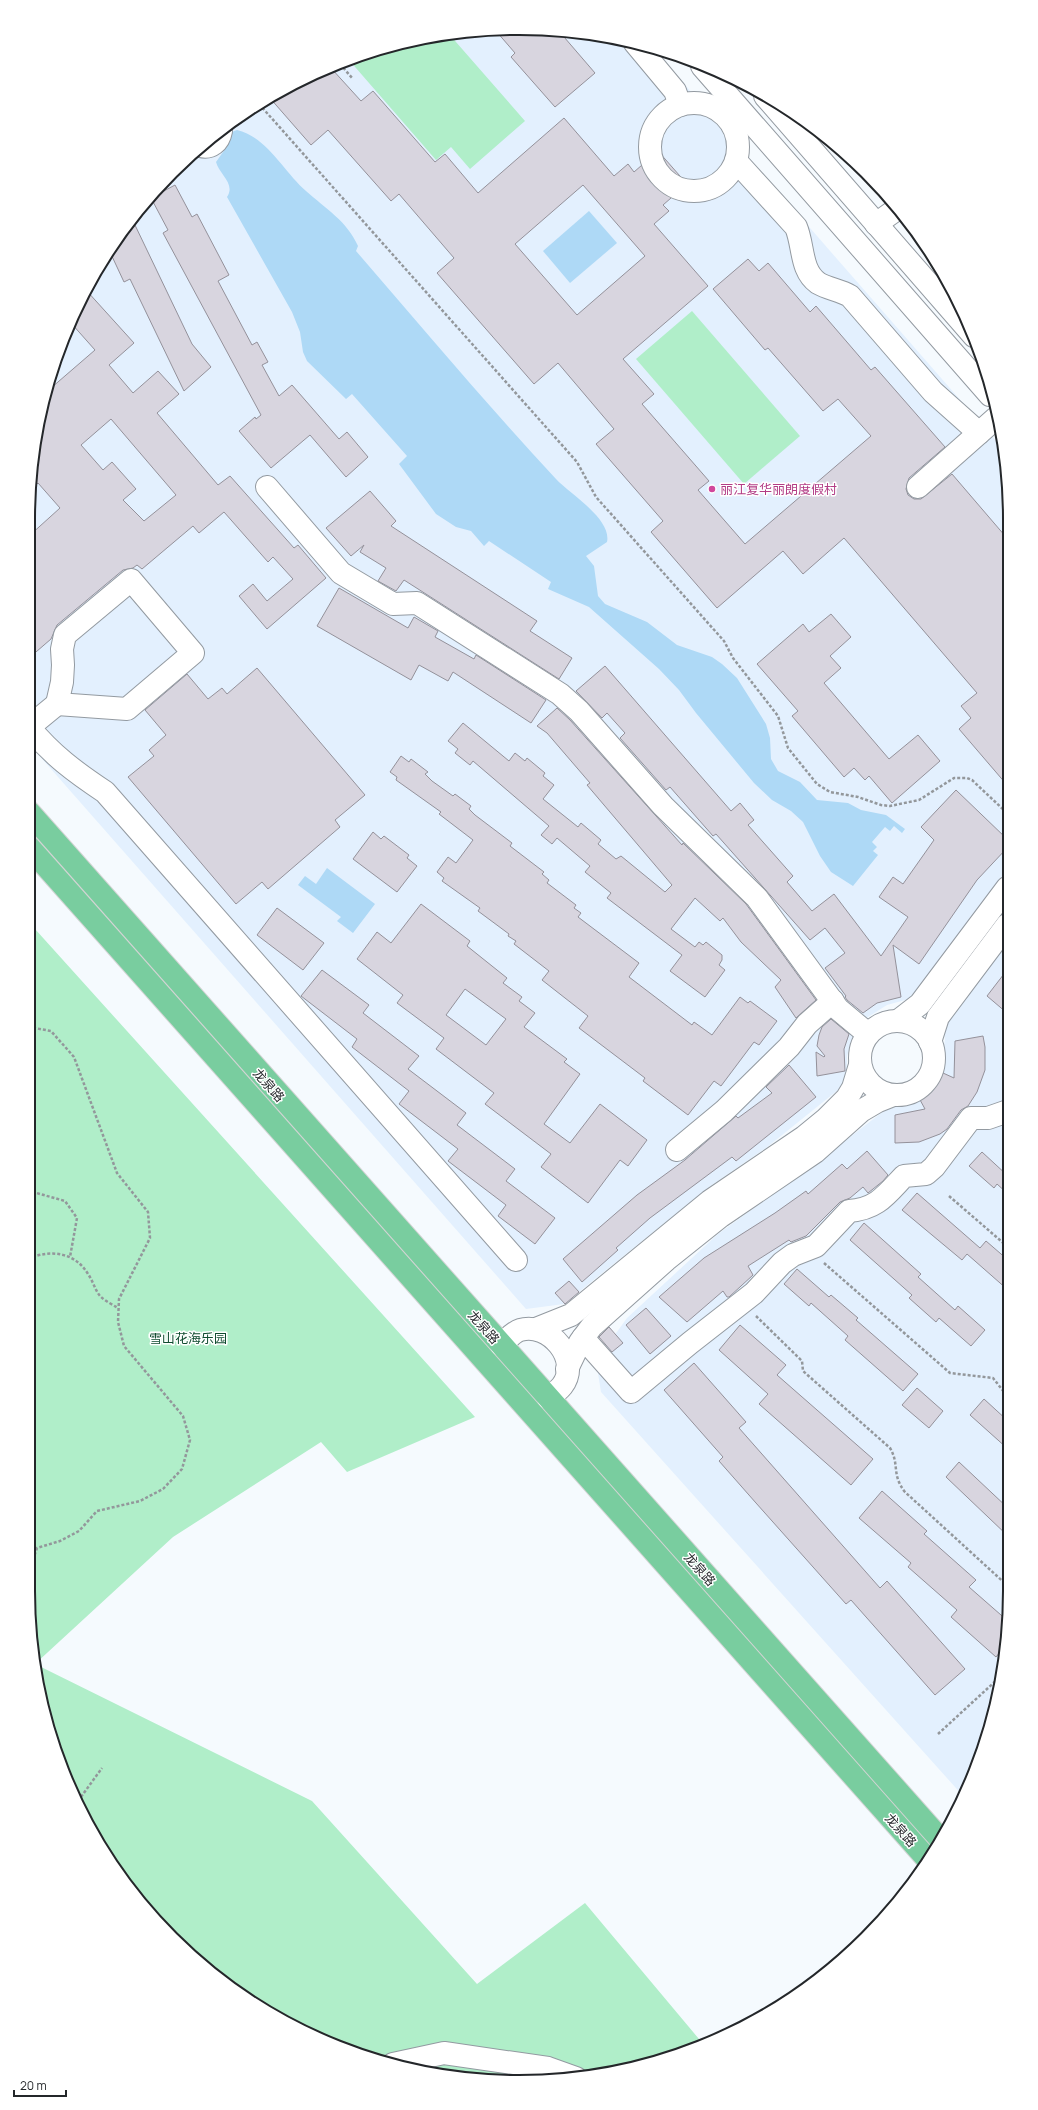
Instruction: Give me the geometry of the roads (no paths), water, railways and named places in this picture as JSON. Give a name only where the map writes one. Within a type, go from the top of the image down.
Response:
[{"type":"main road","name":"龙泉路","points":[[35,819],[937,1835]]},
{"type":"main road","name":"龙泉路","points":[[35,854],[924,1855]]},
{"type":"street","points":[[641,50],[675,91],[680,105]]},
{"type":"street","points":[[707,73],[733,113],[986,390]]},
{"type":"street","points":[[691,103],[702,103],[733,113],[738,140],[736,161],[725,180],[707,190],[691,192],[677,188],[660,176],[650,157],[651,135],[662,116],[680,105],[691,103]]},
{"type":"street","points":[[777,110],[959,319]]},
{"type":"street","points":[[736,161],[796,227],[800,237],[804,262],[811,276],[824,286],[850,296],[933,392],[979,433]]},
{"type":"street","points":[[876,224],[893,212]]},
{"type":"street","points":[[918,487],[993,421]]},
{"type":"street","points":[[267,487],[341,573],[393,604],[418,603],[560,694],[579,711],[663,806],[758,898],[838,1008],[868,1034]]},
{"type":"street","points":[[35,722],[57,704],[62,682],[62,650],[66,635],[131,580],[193,653],[127,709],[57,704]]},
{"type":"street","points":[[35,734],[71,770],[105,792],[516,1260]]},
{"type":"street","points":[[501,1345],[518,1330],[536,1329],[571,1315],[710,1200],[820,1123],[847,1098],[858,1077],[861,1046],[868,1034],[879,1025],[898,1021],[920,1004],[1003,893]]},
{"type":"street","points":[[930,1042],[938,1017],[1003,930]]},
{"type":"street","points":[[677,1150],[724,1111],[789,1047],[808,1024],[833,1001]]},
{"type":"street","points":[[548,1398],[562,1386],[567,1369],[583,1338],[592,1326],[666,1260],[722,1216],[815,1152],[861,1111],[878,1101],[893,1095],[912,1092],[927,1079],[934,1061],[930,1042],[917,1027],[898,1021]]},
{"type":"street","points":[[860,1064],[865,1077],[874,1088],[893,1095]]},
{"type":"street","points":[[583,1338],[631,1392],[754,1293],[771,1272],[793,1255],[816,1246],[849,1211],[858,1210],[878,1203],[904,1176],[926,1174],[934,1167],[971,1118],[988,1118],[1003,1113]]},
{"type":"street","points":[[536,1329],[545,1332],[559,1344],[564,1351],[567,1369]]},
{"type":"street","points":[[405,2061],[444,2053],[548,2068],[562,2073]]},
{"type":"water","points":[[237,130],[248,134],[266,147],[306,191],[342,222],[358,246],[356,251],[455,366],[556,479],[597,516],[607,533],[607,542],[586,556],[594,566],[598,596],[605,604],[647,622],[677,645],[712,657],[737,678],[766,724],[770,738],[771,759],[778,771],[800,782],[817,800],[848,803],[861,810],[886,815],[905,829],[902,833],[894,826],[890,831],[885,827],[872,842],[877,847],[873,851],[878,855],[853,886],[831,872],[820,856],[803,822],[791,811],[772,800],[754,783],[696,713],[679,690],[659,669],[589,607],[548,589],[551,582],[489,541],[484,546],[471,531],[456,527],[436,514],[399,464],[407,456],[352,394],[346,399],[307,361],[303,352],[300,332],[292,312],[227,197],[230,188],[216,162],[228,145],[229,136],[232,132]]},
{"type":"water","points":[[589,211],[617,243],[570,283],[543,251]]},
{"type":"water","points":[[327,868],[375,904],[353,933],[337,921],[341,917],[298,885],[305,876],[316,884]]},
{"type":"place","name":"丽江复华丽朗度假村","points":[[712,489]]},
{"type":"park label","name":"雪山花海乐园","points":[[188,1338]]}]
